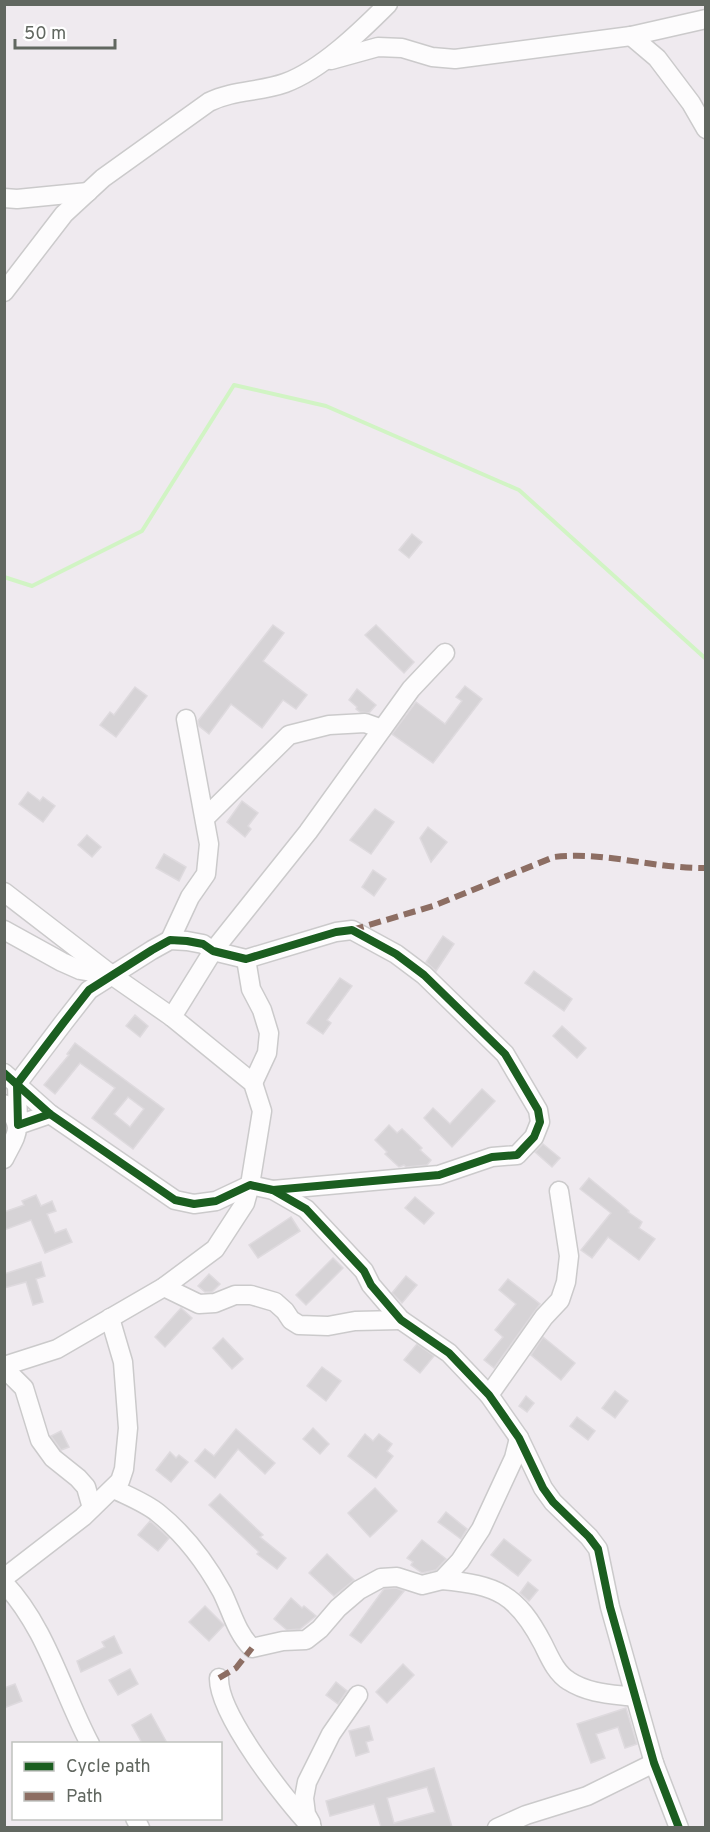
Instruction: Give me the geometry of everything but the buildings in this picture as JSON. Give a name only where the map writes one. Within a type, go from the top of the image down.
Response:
[{"type":"street","points":[[4,292],[64,214],[103,178],[209,102],[221,96],[285,83],[323,62],[359,33],[388,4]]},
{"type":"street","points":[[323,62],[378,47],[402,48],[432,57],[455,59],[631,36],[705,19]]},
{"type":"street","points":[[631,36],[657,58],[691,103],[705,129]]},
{"type":"street","points":[[4,198],[17,199],[88,192]]},
{"type":"street","points":[[172,1017],[213,951],[308,832],[411,689],[445,653]]},
{"type":"street","points":[[170,940],[190,897],[206,874],[209,844],[186,719]]},
{"type":"street","points":[[205,818],[289,735],[329,725],[365,723],[382,729]]},
{"type":"street","points":[[4,892],[113,976],[172,1017],[253,1083],[262,1111],[245,1203],[215,1249],[164,1287],[57,1349],[4,1367],[24,1388],[40,1440],[52,1458],[86,1487],[92,1508]]},
{"type":"street","points":[[4,930],[80,970],[113,976]]},
{"type":"street","points":[[352,930],[396,954],[433,983],[505,1054],[538,1110],[540,1122],[534,1137],[517,1155],[492,1157],[439,1175],[273,1190],[250,1185],[216,1201],[194,1204],[175,1200],[50,1114],[11,1078],[89,990],[170,940],[203,944],[213,951],[246,959],[336,932],[352,930]]},
{"type":"street","points":[[246,959],[250,989],[262,1010],[269,1033],[267,1053],[253,1083]]},
{"type":"street","points":[[4,1159],[16,1136],[18,1125],[11,1078]]},
{"type":"street","points":[[4,1104],[15,1116],[18,1125]]},
{"type":"street","points":[[18,1125],[50,1114]]},
{"type":"street","points":[[273,1190],[306,1209],[364,1271],[371,1285],[401,1320],[449,1353],[489,1395],[519,1438],[543,1488],[553,1502],[589,1536],[598,1549],[610,1607],[654,1764],[679,1827]]},
{"type":"street","points":[[489,1395],[544,1317],[560,1300],[566,1282],[569,1256],[559,1191]]},
{"type":"street","points":[[164,1287],[199,1304],[215,1303],[235,1294],[251,1295],[275,1302],[291,1320],[299,1325],[328,1326],[355,1321],[401,1320]]},
{"type":"street","points":[[4,1578],[92,1508],[120,1481],[124,1468],[128,1428],[123,1362],[110,1318]]},
{"type":"street","points":[[442,1580],[460,1561],[481,1529],[514,1458],[519,1438]]},
{"type":"street","points":[[114,1489],[157,1512],[181,1535],[201,1560],[222,1593],[242,1637],[252,1648],[283,1641],[306,1640],[359,1590],[381,1578],[397,1577],[422,1585],[442,1580],[477,1583],[498,1591],[521,1608],[556,1668],[568,1681],[588,1691],[635,1697]]},
{"type":"street","points":[[4,1583],[14,1593],[39,1635],[90,1742]]},
{"type":"street","points":[[219,1678],[222,1695],[236,1726],[288,1802],[313,1827]]},
{"type":"street","points":[[313,1827],[306,1814],[304,1798],[307,1782],[331,1734],[358,1695]]},
{"type":"street","points":[[497,1827],[526,1815],[587,1796],[654,1764]]},
{"type":"waterway","points":[[4,577],[32,586],[142,531],[234,385],[326,406],[519,490],[706,659]]},
{"type":"marked path","points":[[352,930],[433,906],[554,857],[592,856],[668,866],[706,868]]},
{"type":"marked path","points":[[219,1678],[236,1668],[252,1648]]},
{"type":"cycle path","points":[[50,1114],[18,1125],[17,1084],[89,990],[152,950],[170,940],[187,941],[203,944],[213,951],[246,959],[336,932],[352,930],[396,954],[424,975],[505,1054],[538,1110],[540,1122],[534,1137],[517,1155],[492,1157],[439,1175],[273,1190]]},
{"type":"cycle path","points":[[4,1073],[50,1114],[175,1200],[194,1204],[216,1201],[250,1185],[273,1190],[306,1209],[364,1271],[371,1285],[401,1320],[449,1353],[489,1395],[519,1438],[543,1488],[553,1502],[598,1549],[610,1607],[654,1763],[679,1828]]}]
